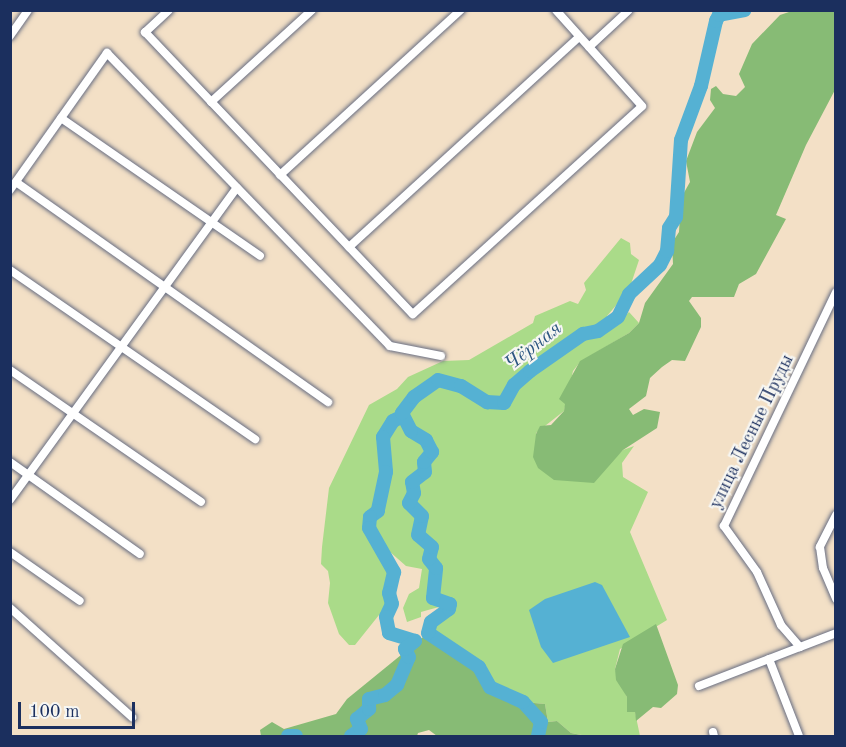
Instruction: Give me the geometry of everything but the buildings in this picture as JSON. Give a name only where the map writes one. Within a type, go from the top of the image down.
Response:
[{"type":"street","points":[[10,36],[28,10]]},
{"type":"street","points":[[211,102],[312,10]]},
{"type":"street","points":[[280,175],[461,10]]},
{"type":"street","points":[[165,12],[145,32],[413,314],[642,106],[556,10]]},
{"type":"street","points":[[589,47],[629,10]]},
{"type":"street","points":[[349,247],[579,37]]},
{"type":"street","points":[[10,190],[107,53],[390,346],[441,356]]},
{"type":"street","points":[[62,118],[260,256]]},
{"type":"street","points":[[16,182],[328,402]]},
{"type":"street","points":[[10,500],[211,220],[237,188]]},
{"type":"street","points":[[10,270],[255,439]]},
{"type":"street","name":"улица Лесные Пруды","points":[[800,647],[781,625],[757,572],[724,525],[836,292]]},
{"type":"street","points":[[10,370],[201,502]]},
{"type":"street","points":[[10,462],[140,554]]},
{"type":"street","points":[[836,515],[820,547],[823,568],[836,599]]},
{"type":"street","points":[[10,552],[80,601]]},
{"type":"street","points":[[10,608],[132,717]]},
{"type":"street","points":[[699,686],[836,633]]},
{"type":"street","points":[[769,659],[799,736]]},
{"type":"green space","points":[[792,11],[835,11],[836,88],[806,145],[776,215],[786,219],[756,274],[739,284],[734,297],[692,297],[689,301],[701,318],[701,327],[685,361],[672,360],[662,367],[650,378],[646,396],[629,409],[633,415],[644,409],[660,412],[657,428],[623,450],[594,483],[554,480],[538,468],[533,457],[536,434],[540,426],[551,425],[564,411],[565,404],[559,399],[580,361],[629,333],[639,323],[645,303],[673,264],[672,243],[679,232],[681,198],[690,182],[686,161],[697,132],[715,108],[710,100],[711,89],[716,86],[723,94],[736,96],[745,87],[739,74],[752,44],[780,15]]},
{"type":"green space","points":[[621,238],[630,243],[631,254],[639,260],[629,290],[607,316],[608,326],[612,329],[629,312],[639,323],[629,333],[580,362],[573,371],[564,411],[536,433],[536,453],[603,469],[623,450],[634,446],[622,463],[623,477],[648,492],[630,532],[667,620],[620,649],[615,669],[627,697],[627,712],[635,712],[640,736],[587,736],[571,733],[557,721],[548,722],[545,704],[523,702],[490,687],[479,667],[428,633],[431,622],[449,609],[450,604],[421,612],[421,617],[407,622],[403,608],[409,594],[419,588],[422,569],[406,566],[381,544],[382,557],[392,564],[394,572],[391,608],[379,615],[355,645],[349,645],[339,634],[328,603],[330,583],[328,571],[321,564],[322,547],[329,488],[369,405],[397,389],[408,377],[443,361],[469,360],[533,323],[535,316],[570,301],[578,304],[586,290],[584,283]]},
{"type":"green space","points":[[656,624],[678,685],[677,694],[661,708],[653,707],[636,721],[635,712],[627,712],[627,697],[616,680],[615,669],[623,644]]},
{"type":"green space","points":[[428,633],[479,667],[490,687],[523,702],[545,704],[548,722],[557,721],[571,733],[586,736],[437,736],[429,730],[418,733],[417,736],[261,736],[260,730],[272,722],[284,729],[336,714],[347,699]]},
{"type":"water","points":[[595,582],[602,585],[630,637],[553,663],[541,647],[529,610],[545,599]]},
{"type":"waterway","name":"Чёрная","points":[[538,736],[541,722],[523,702],[490,687],[479,667],[428,633],[431,622],[449,609],[450,604],[433,598],[436,568],[429,559],[432,547],[418,535],[422,516],[409,503],[414,493],[412,482],[425,472],[424,462],[432,452],[426,440],[411,431],[402,413],[414,397],[438,380],[461,386],[487,402],[504,403],[514,385],[530,371],[583,334],[598,331],[618,317],[629,294],[660,265],[667,251],[669,228],[676,217],[681,140],[701,86],[716,21],[719,15],[745,10]]},
{"type":"waterway","points":[[401,417],[393,421],[383,437],[386,472],[378,511],[370,517],[369,528],[394,572],[389,593],[392,604],[386,617],[389,633],[415,641]]},
{"type":"waterway","points":[[351,736],[361,729],[357,719],[369,709],[369,699],[385,695],[397,685],[409,657],[405,649],[415,641]]},
{"type":"waterway","points":[[288,736],[296,736]]}]
